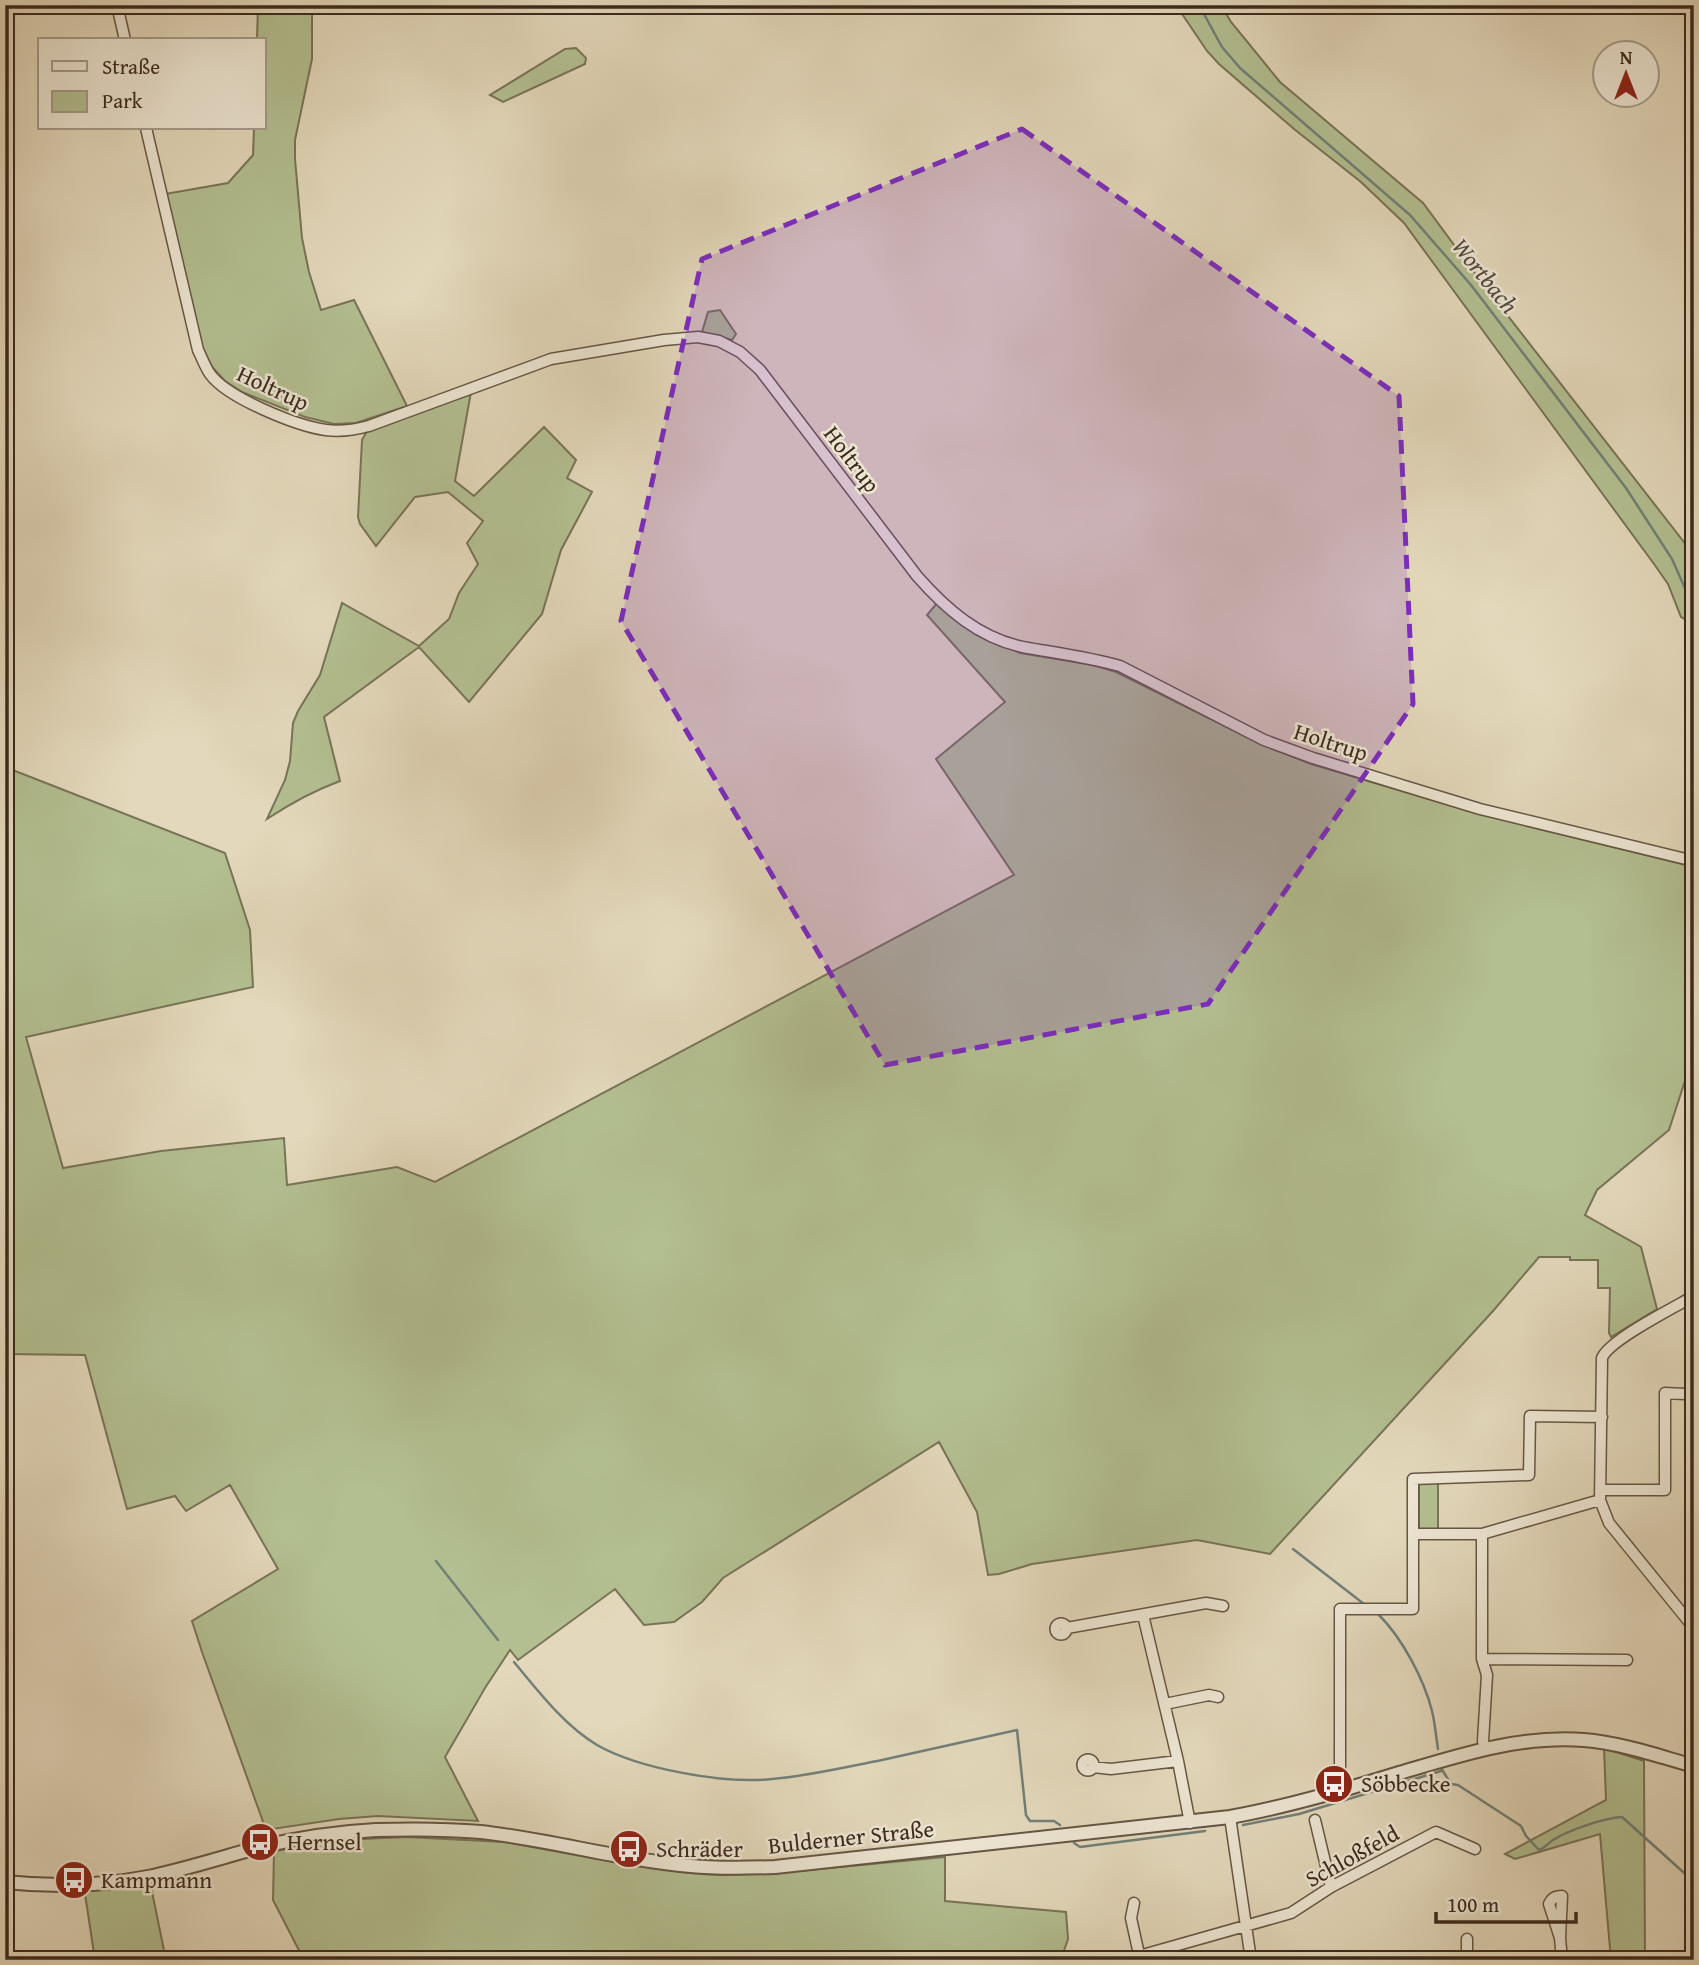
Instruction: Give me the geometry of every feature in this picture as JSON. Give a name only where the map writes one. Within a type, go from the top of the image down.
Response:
[{"type":"street","points":[[117,5],[125,38]]},
{"type":"street","name":"Holtrup","points":[[146,130],[198,350],[209,373],[220,385],[250,403],[305,425],[341,431],[358,429],[551,359],[674,338],[710,338],[730,346],[751,360],[917,576],[939,601],[966,623],[992,637],[1021,647],[1095,659],[1120,666],[1264,740],[1313,758],[1480,809],[1694,861]]},
{"type":"street","points":[[1694,1296],[1617,1341],[1605,1351],[1602,1358],[1600,1495],[1609,1523],[1694,1628]]},
{"type":"street","points":[[1413,1534],[1482,1534],[1600,1495],[1665,1490],[1665,1393],[1685,1394]]},
{"type":"street","points":[[1343,1790],[1340,1784],[1340,1609],[1413,1609],[1413,1479],[1530,1475],[1530,1416],[1602,1417]]},
{"type":"street","points":[[1482,1534],[1482,1659],[1487,1675],[1483,1741],[1485,1749]]},
{"type":"street","points":[[1067,1628],[1206,1603],[1223,1606]]},
{"type":"street","points":[[1143,1615],[1190,1823]]},
{"type":"street","points":[[1482,1659],[1627,1660]]},
{"type":"street","points":[[1165,1704],[1209,1695],[1218,1697]]},
{"type":"street","name":"Bulderner Straße","points":[[5,1882],[82,1885],[116,1882],[148,1877],[278,1844],[373,1830],[481,1832],[690,1866],[775,1867],[1230,1817],[1343,1790],[1485,1749],[1533,1741],[1585,1740],[1631,1748],[1694,1766]]},
{"type":"street","points":[[1093,1767],[1111,1769],[1178,1761]]},
{"type":"street","points":[[1230,1817],[1251,1960]]},
{"type":"street","points":[[1315,1820],[1331,1887]]},
{"type":"street","name":"Schloßfeld","points":[[1133,1903],[1132,1918],[1140,1958],[1292,1913],[1331,1887],[1436,1832],[1475,1849]]},
{"type":"street","points":[[1560,1938],[1562,1960]]},
{"type":"street","points":[[1467,1939],[1467,1960]]},
{"type":"highlighted area","points":[[1022,129],[1399,396],[1413,704],[1208,1004],[885,1065],[621,621],[702,259]]},
{"type":"green space","points":[[258,5],[312,5],[312,59],[295,140],[302,238],[309,272],[321,310],[354,300],[407,406],[356,423],[334,424],[305,417],[242,392],[225,381],[212,367],[202,349],[165,194],[228,183],[253,155],[254,130],[266,130],[266,38],[257,38]]},
{"type":"green space","points":[[1176,5],[1221,5],[1231,22],[1280,82],[1423,203],[1694,555],[1694,624],[1681,617],[1668,584],[1654,564],[1404,223],[1361,182],[1219,64]]},
{"type":"green space","points":[[576,48],[586,58],[585,64],[503,102],[490,95],[565,49]]},
{"type":"green space","points":[[720,310],[736,334],[732,340],[702,332],[708,312]]},
{"type":"green space","points":[[471,392],[455,481],[474,496],[544,427],[576,460],[567,478],[592,492],[561,550],[542,614],[469,702],[419,647],[324,717],[340,781],[302,798],[267,819],[285,780],[290,761],[293,723],[320,675],[342,603],[419,646],[449,619],[459,593],[478,564],[467,543],[483,521],[448,492],[415,497],[376,546],[358,517],[362,440],[367,431]]},
{"type":"green space","points":[[937,603],[964,626],[1020,653],[1093,665],[1116,672],[1261,744],[1311,764],[1479,814],[1694,867],[1694,1053],[1669,1130],[1597,1190],[1585,1215],[1641,1247],[1657,1309],[1611,1337],[1610,1288],[1598,1288],[1598,1260],[1539,1257],[1493,1311],[1270,1554],[1197,1540],[1032,1564],[988,1575],[977,1512],[939,1442],[723,1578],[702,1602],[674,1622],[644,1625],[615,1589],[518,1660],[510,1650],[445,1757],[478,1821],[378,1816],[266,1830],[192,1621],[278,1569],[230,1485],[186,1511],[175,1496],[127,1509],[85,1355],[5,1354],[5,767],[225,853],[250,930],[253,987],[26,1037],[63,1168],[161,1151],[284,1138],[287,1185],[397,1167],[435,1182],[1014,875],[936,759],[1005,702],[927,615]]},
{"type":"green space","points":[[1419,1483],[1438,1483],[1438,1529],[1419,1529]]},
{"type":"green space","points":[[1604,1748],[1644,1761],[1645,1960],[1611,1960],[1600,1834],[1515,1859],[1505,1854],[1606,1800]]},
{"type":"green space","points":[[406,1837],[505,1842],[624,1864],[727,1875],[777,1873],[945,1857],[945,1901],[1066,1912],[1068,1939],[1062,1960],[304,1960],[273,1900],[274,1851],[341,1840]]},
{"type":"green space","points":[[150,1882],[166,1960],[95,1960],[85,1894],[88,1890]]},
{"type":"waterway","name":"Wortbach","points":[[1199,5],[1222,47],[1240,68],[1410,215],[1471,285],[1626,488],[1672,559],[1694,612]]},
{"type":"waterway","points":[[1293,1549],[1364,1604]]},
{"type":"waterway","points":[[436,1561],[498,1640]]},
{"type":"waterway","points":[[1379,1615],[1404,1647],[1424,1686],[1433,1716],[1438,1749]]},
{"type":"waterway","points":[[514,1662],[563,1718],[597,1745],[658,1768],[707,1777],[752,1780],[800,1776],[1017,1730],[1026,1815],[1030,1821],[1054,1821],[1060,1825]]},
{"type":"waterway","points":[[1441,1768],[1451,1784],[1458,1785],[1521,1826],[1539,1850],[1577,1829],[1622,1817],[1692,1880]]},
{"type":"waterway","points":[[1243,1825],[1299,1814],[1441,1771]]},
{"type":"waterway","points":[[1074,1843],[1080,1847],[1205,1831]]},
{"type":"place","name":"Söbbecke","points":[[1334,1784]]},
{"type":"place","name":"Hernsel","points":[[260,1842]]},
{"type":"place","name":"Schräder","points":[[629,1849]]},
{"type":"place","name":"Kampmann","points":[[74,1880]]}]
